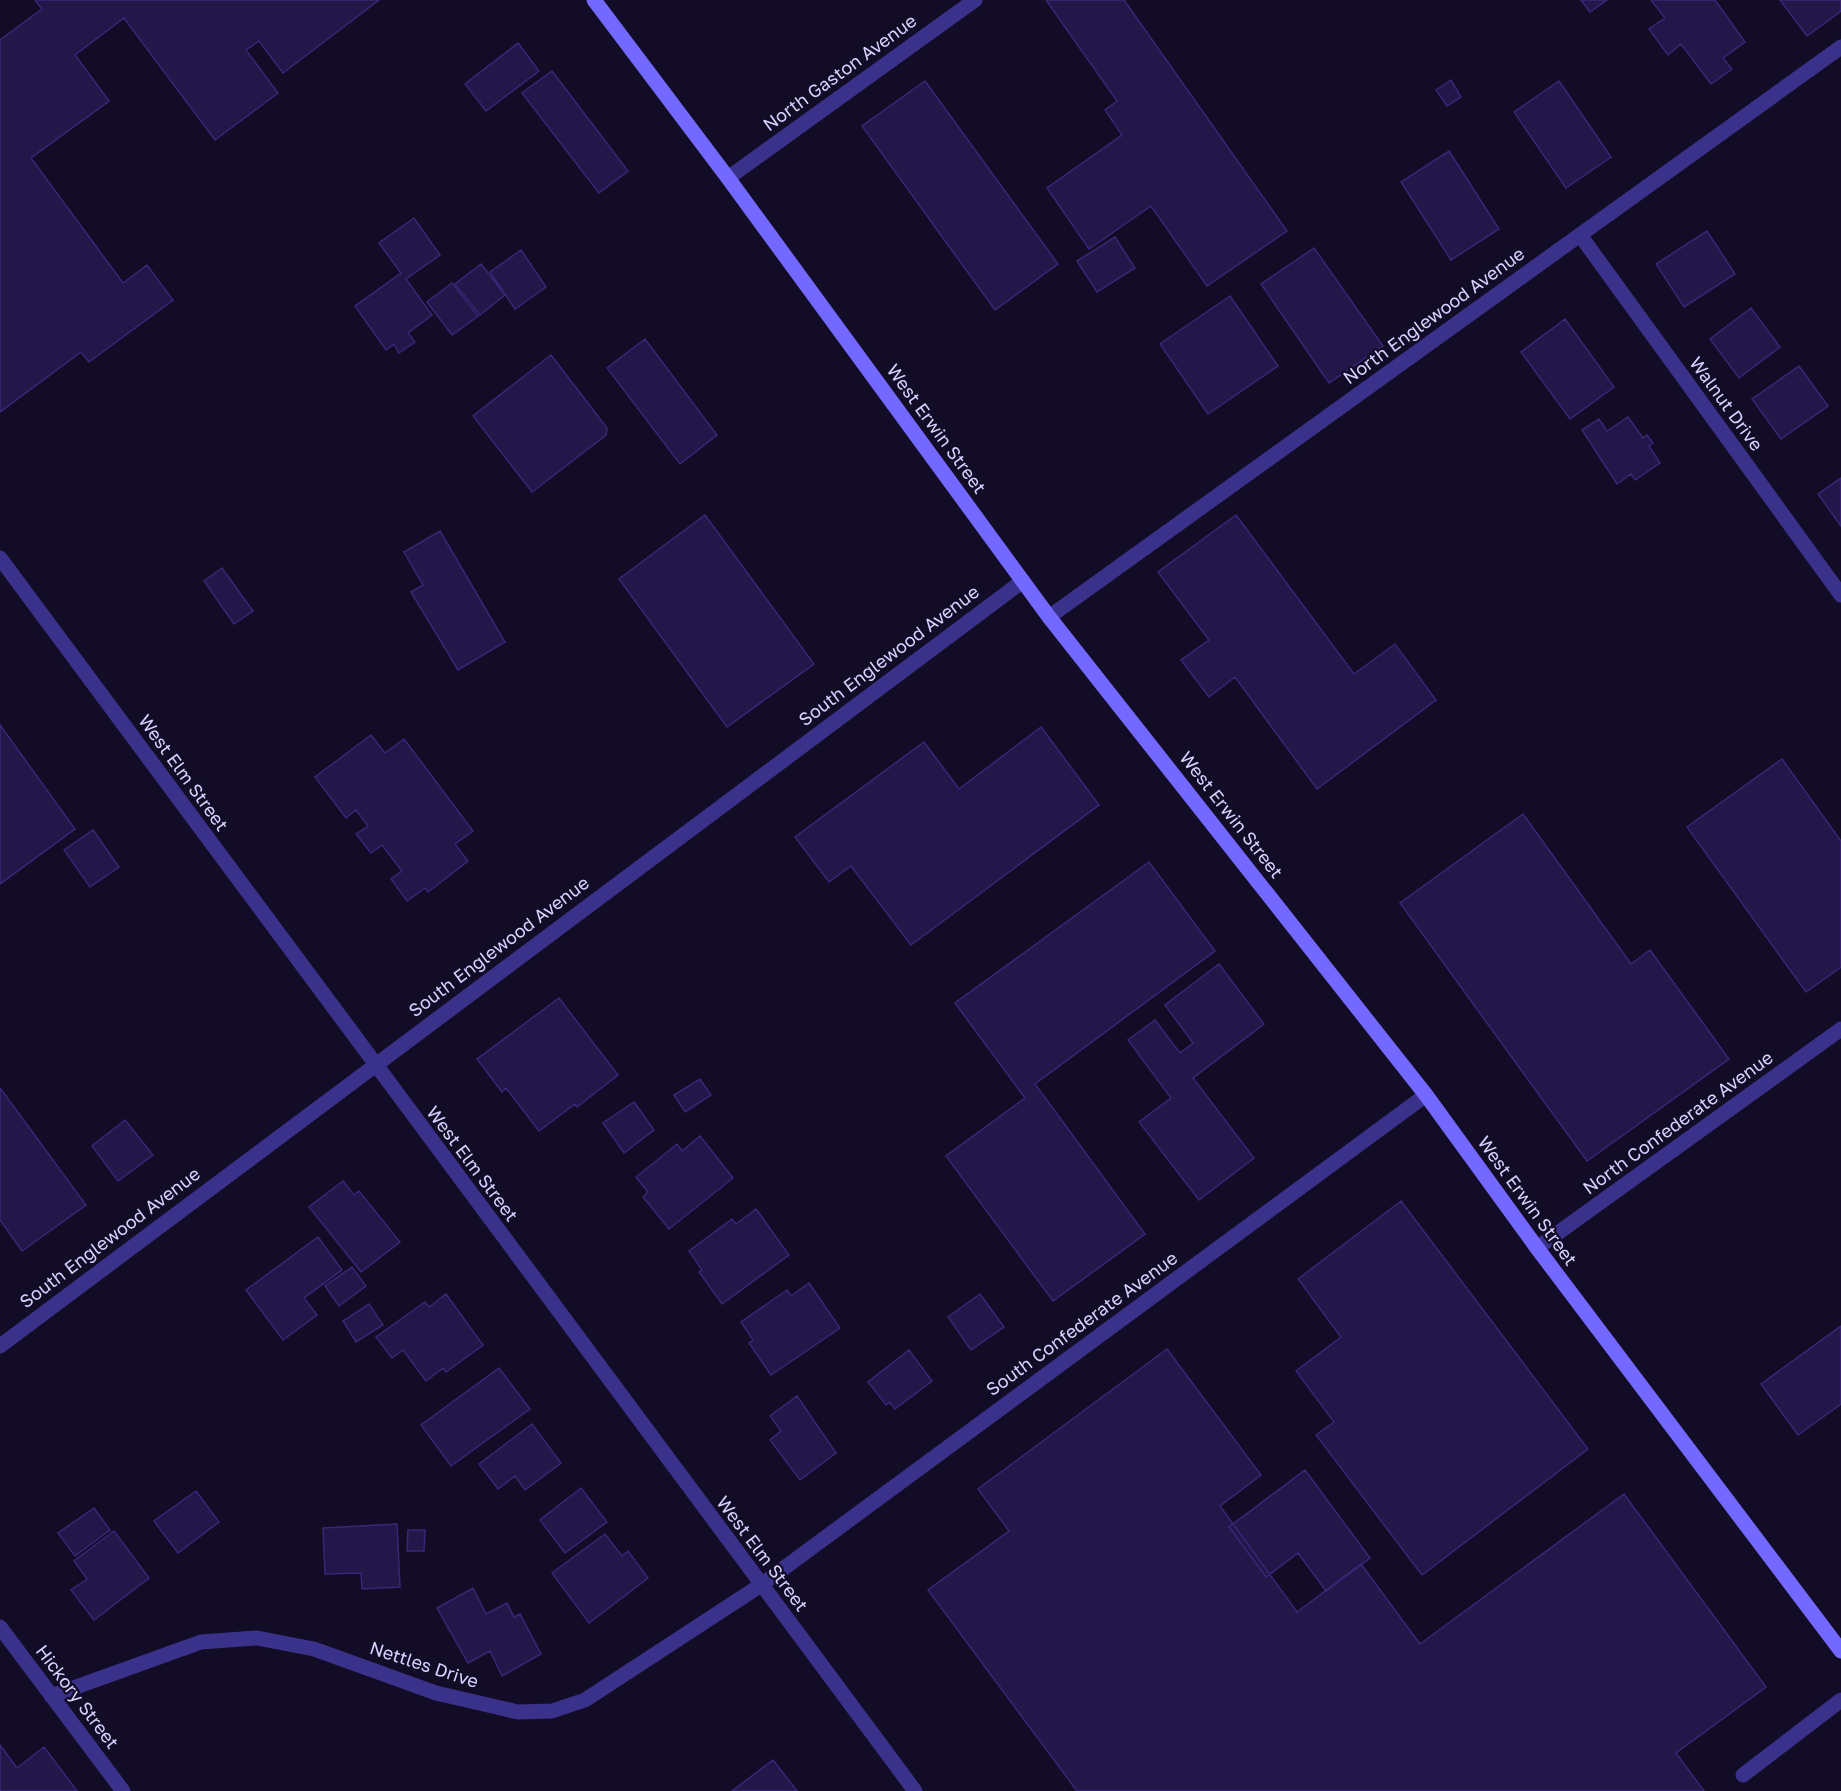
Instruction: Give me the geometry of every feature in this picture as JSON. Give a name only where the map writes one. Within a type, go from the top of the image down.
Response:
[{"type":"main road","name":"West Erwin Street","points":[[594,0],[728,178],[1050,617],[1426,1095],[1841,1651]]},
{"type":"street","name":"North Gaston Avenue","points":[[728,178],[975,0]]},
{"type":"street","name":"North Englewood Avenue","points":[[1050,617],[1841,47]]},
{"type":"street","name":"Walnut Drive","points":[[1580,235],[1841,595]]},
{"type":"street","name":"West Elm Street","points":[[0,558],[373,1065],[915,1791]]},
{"type":"street","name":"South Englewood Avenue","points":[[0,1346],[1023,580]]},
{"type":"street","name":"North Confederate Avenue","points":[[1538,1248],[1841,1029]]},
{"type":"street","name":"South Confederate Avenue","points":[[761,1585],[1426,1095]]},
{"type":"street","name":"Nettles Drive","points":[[51,1696],[201,1642],[257,1638],[314,1648],[436,1693],[518,1712],[552,1711],[585,1700],[761,1585]]},
{"type":"street","name":"Hickory Street","points":[[0,1627],[123,1791]]},
{"type":"street","points":[[1743,1775],[1841,1700]]},
{"type":"building","points":[[35,0],[379,0],[283,73],[259,41],[246,50],[278,93],[215,140],[124,18],[75,55],[109,101],[31,158],[123,283],[147,265],[173,300],[89,362],[81,352],[0,412],[0,40],[42,9]]},
{"type":"building","points":[[1046,0],[1124,0],[1287,231],[1207,286],[1151,206],[1089,249],[1047,188],[1122,135],[1105,110],[1117,101]]},
{"type":"building","points":[[1581,0],[1607,0],[1590,12]]},
{"type":"building","points":[[1651,0],[1715,0],[1745,42],[1723,58],[1732,69],[1711,84],[1681,44],[1668,55],[1649,29],[1665,18]]},
{"type":"building","points":[[1780,0],[1841,0],[1841,11],[1807,36]]},
{"type":"building","points":[[518,43],[539,71],[486,111],[465,84]]},
{"type":"building","points":[[552,71],[628,171],[599,193],[522,93]]},
{"type":"building","points":[[1451,80],[1461,97],[1447,106],[1436,90]]},
{"type":"building","points":[[925,81],[1058,264],[995,310],[862,126]]},
{"type":"building","points":[[1559,81],[1611,157],[1566,188],[1514,112]]},
{"type":"building","points":[[1449,151],[1499,229],[1451,260],[1401,182]]},
{"type":"building","points":[[414,218],[440,255],[406,279],[432,315],[408,333],[415,342],[399,353],[394,344],[386,350],[355,306],[401,273],[379,243]]},
{"type":"building","points":[[1707,231],[1735,274],[1684,307],[1656,264]]},
{"type":"building","points":[[1115,237],[1135,268],[1097,292],[1077,261]]},
{"type":"building","points":[[1314,248],[1383,346],[1329,383],[1261,284]]},
{"type":"building","points":[[521,250],[546,287],[515,309],[490,272]]},
{"type":"building","points":[[481,264],[505,295],[480,315],[455,284]]},
{"type":"building","points":[[452,283],[478,316],[452,335],[427,302]]},
{"type":"building","points":[[1230,296],[1278,366],[1208,414],[1160,344]]},
{"type":"building","points":[[1751,308],[1780,347],[1739,378],[1710,339]]},
{"type":"building","points":[[1565,319],[1614,387],[1570,419],[1521,352]]},
{"type":"building","points":[[645,339],[717,435],[680,464],[607,368]]},
{"type":"building","points":[[551,355],[607,428],[606,435],[532,492],[473,416]]},
{"type":"building","points":[[1799,366],[1828,406],[1781,439],[1752,399]]},
{"type":"building","points":[[1628,417],[1643,438],[1647,435],[1653,443],[1649,446],[1660,463],[1635,480],[1631,474],[1617,484],[1582,430],[1599,419],[1607,431]]},
{"type":"building","points":[[1841,478],[1841,526],[1818,494]]},
{"type":"building","points":[[705,515],[814,664],[727,727],[619,579]]},
{"type":"building","points":[[1236,515],[1354,674],[1395,644],[1436,700],[1317,789],[1235,677],[1209,697],[1181,660],[1209,640],[1158,572]]},
{"type":"building","points":[[440,531],[505,642],[458,670],[411,592],[423,585],[404,552]]},
{"type":"building","points":[[222,568],[253,611],[234,624],[204,581]]},
{"type":"building","points":[[0,725],[75,829],[0,884]]},
{"type":"building","points":[[1041,727],[1099,805],[911,945],[851,866],[829,882],[795,837],[924,742],[959,789]]},
{"type":"building","points":[[371,735],[385,753],[404,739],[473,831],[455,844],[468,861],[428,892],[425,888],[407,901],[391,879],[402,871],[382,845],[371,853],[356,834],[368,826],[356,810],[346,818],[315,777]]},
{"type":"building","points":[[1782,759],[1841,841],[1841,967],[1806,992],[1687,827]]},
{"type":"building","points":[[1523,814],[1631,964],[1650,950],[1729,1059],[1587,1161],[1400,903]]},
{"type":"building","points":[[93,830],[119,867],[90,887],[64,850]]},
{"type":"building","points":[[1149,862],[1215,951],[1035,1084],[1145,1234],[1053,1301],[946,1156],[1025,1098],[955,1003]]},
{"type":"building","points":[[1219,964],[1264,1024],[1193,1078],[1254,1158],[1199,1200],[1139,1122],[1171,1098],[1128,1040],[1155,1020],[1180,1053],[1193,1043],[1165,1005]]},
{"type":"building","points":[[559,998],[618,1075],[577,1107],[575,1104],[539,1131],[506,1088],[502,1092],[477,1059]]},
{"type":"building","points":[[700,1079],[711,1095],[685,1112],[674,1095]]},
{"type":"building","points":[[0,1088],[86,1205],[22,1251],[0,1220]]},
{"type":"building","points":[[634,1102],[654,1130],[624,1153],[603,1123]]},
{"type":"building","points":[[125,1120],[153,1155],[118,1181],[92,1146]]},
{"type":"building","points":[[700,1136],[733,1178],[669,1229],[643,1197],[648,1192],[636,1177],[677,1144],[682,1151]]},
{"type":"building","points":[[343,1181],[354,1195],[359,1191],[400,1242],[361,1272],[309,1207]]},
{"type":"building","points":[[1401,1201],[1588,1449],[1422,1575],[1316,1435],[1334,1422],[1296,1371],[1341,1337],[1298,1279]]},
{"type":"building","points":[[756,1209],[789,1255],[722,1304],[699,1272],[702,1270],[689,1251],[732,1219],[736,1224]]},
{"type":"building","points":[[318,1237],[342,1270],[304,1298],[317,1315],[283,1340],[246,1290]]},
{"type":"building","points":[[352,1267],[366,1286],[339,1306],[325,1286]]},
{"type":"building","points":[[809,1283],[840,1328],[771,1375],[749,1343],[753,1340],[741,1322],[787,1290],[791,1296]]},
{"type":"building","points":[[446,1294],[483,1345],[446,1372],[443,1368],[426,1381],[403,1350],[392,1358],[376,1337],[425,1302],[429,1307]]},
{"type":"building","points":[[980,1294],[1004,1327],[971,1350],[948,1317]]},
{"type":"building","points":[[369,1304],[383,1325],[356,1342],[343,1321]]},
{"type":"building","points":[[1841,1326],[1841,1404],[1798,1435],[1761,1384]]},
{"type":"building","points":[[1167,1349],[1261,1475],[1220,1506],[1297,1612],[1361,1564],[1420,1644],[1624,1494],[1766,1687],[1676,1753],[1704,1791],[1077,1791],[928,1590],[1009,1531],[978,1489]]},
{"type":"building","points":[[909,1350],[932,1381],[895,1409],[890,1402],[886,1405],[868,1382]]},
{"type":"building","points":[[499,1368],[530,1409],[451,1466],[421,1425]]},
{"type":"building","points":[[797,1396],[836,1453],[800,1480],[770,1440],[781,1431],[770,1416]]},
{"type":"building","points":[[532,1424],[561,1463],[525,1490],[515,1476],[498,1489],[479,1464]]},
{"type":"building","points":[[1305,1470],[1370,1558],[1326,1591],[1298,1553],[1266,1577],[1229,1527]]},
{"type":"building","points":[[581,1488],[607,1522],[565,1553],[540,1520]]},
{"type":"building","points":[[196,1491],[219,1522],[178,1553],[154,1521]]},
{"type":"building","points":[[94,1508],[110,1530],[75,1556],[58,1533]]},
{"type":"building","points":[[397,1524],[400,1587],[362,1589],[361,1573],[325,1574],[323,1528]]},
{"type":"building","points":[[408,1530],[425,1530],[424,1551],[407,1551]]},
{"type":"building","points":[[114,1531],[149,1578],[94,1620],[71,1590],[87,1579],[74,1561]]},
{"type":"building","points":[[605,1534],[622,1556],[628,1551],[648,1578],[589,1623],[552,1573]]},
{"type":"building","points":[[473,1588],[486,1614],[507,1603],[514,1617],[520,1614],[541,1654],[502,1676],[490,1651],[468,1663],[437,1608]]},
{"type":"building","points":[[0,1745],[17,1768],[44,1747],[77,1791],[0,1791]]},
{"type":"building","points":[[773,1760],[797,1791],[732,1791]]}]
